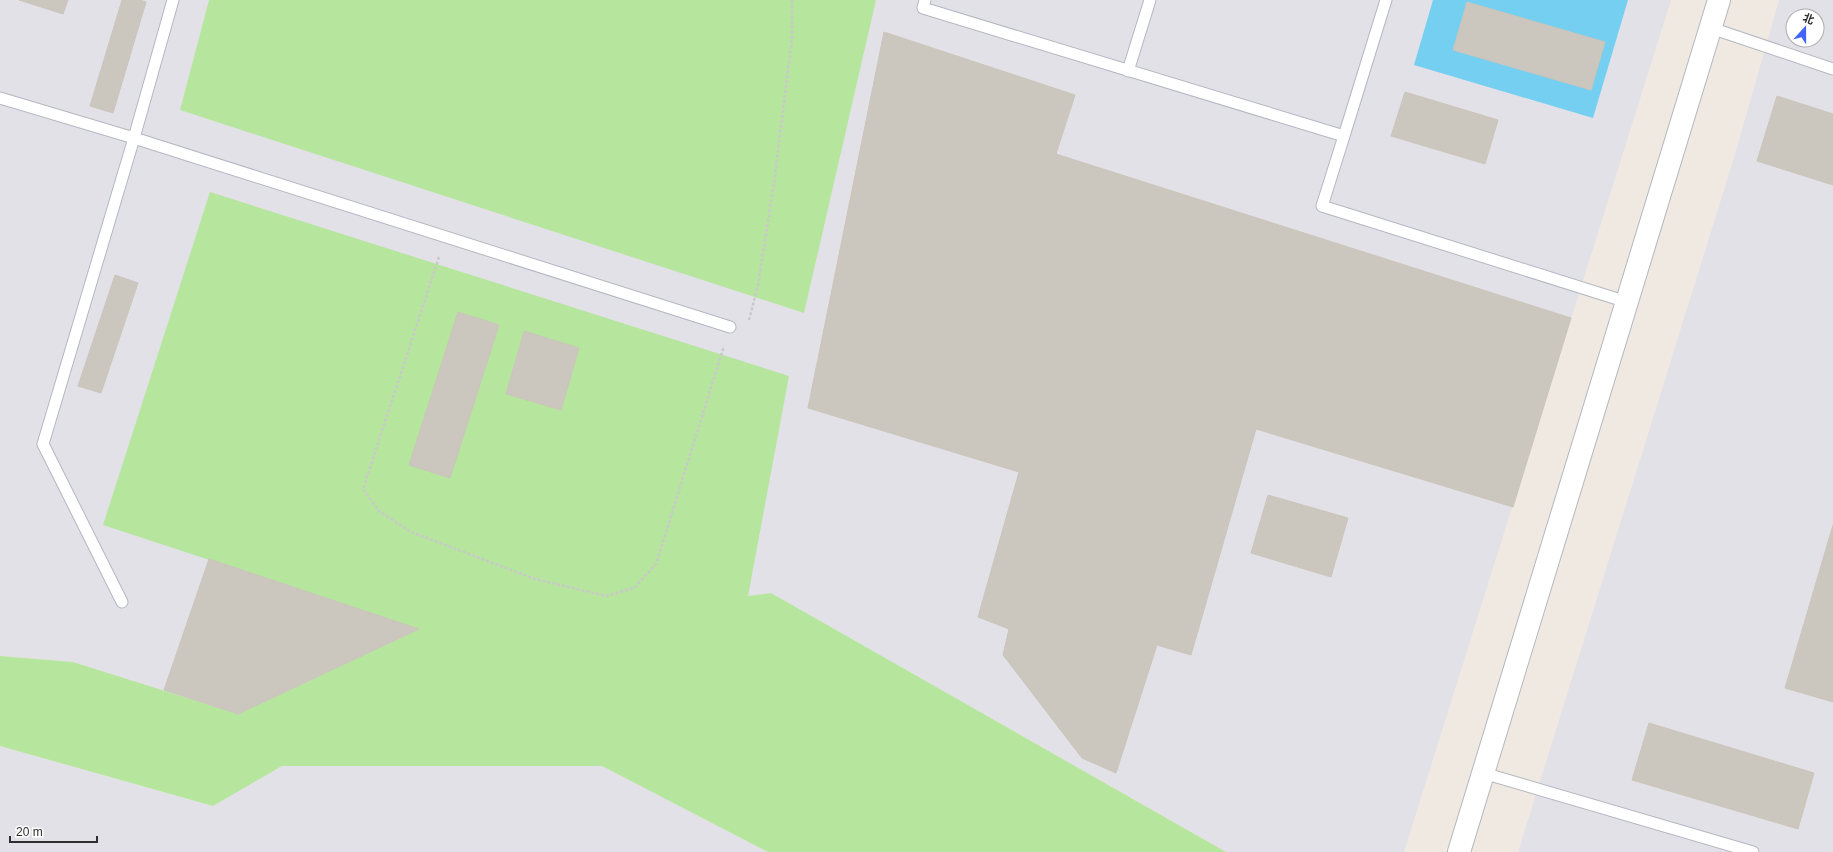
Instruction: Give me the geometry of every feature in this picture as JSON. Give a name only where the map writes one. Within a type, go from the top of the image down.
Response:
[{"type":"street","points":[[1459,852],[1720,0]]},
{"type":"lane","points":[[122,602],[43,444],[134,138],[173,0]]},
{"type":"lane","points":[[925,0],[922,8],[1344,136]]},
{"type":"lane","points":[[1128,71],[1150,0]]},
{"type":"lane","points":[[1386,0],[1322,206],[1627,302]]},
{"type":"lane","points":[[1711,28],[1833,69]]},
{"type":"lane","points":[[0,98],[134,138],[730,327]]},
{"type":"lane","points":[[1483,773],[1753,852]]},
{"type":"path","points":[[446,236],[363,489],[379,511],[411,532],[535,579],[606,596],[634,588],[656,564],[730,327],[750,319],[758,285],[774,183],[791,46],[792,0]]},
{"type":"shaded area","points":[[0,0],[1671,0],[1404,852],[1226,852],[771,593],[668,609],[419,629],[238,714],[73,662],[0,656]]},
{"type":"shaded area","points":[[1779,0],[1833,0],[1833,852],[1518,852],[1733,161]]},
{"type":"shaded area","points":[[0,746],[213,806],[282,766],[602,766],[768,852],[0,852]]},
{"type":"green space","points":[[209,0],[876,0],[804,313],[180,110]]},
{"type":"green space","points":[[210,192],[789,376],[748,596],[771,593],[1226,852],[768,852],[602,766],[282,766],[213,806],[0,746],[0,656],[73,662],[238,714],[419,629],[103,525]]},
{"type":"water","points":[[1433,0],[1628,0],[1593,118],[1414,65]]},
{"type":"building","points":[[19,0],[68,0],[63,14]]},
{"type":"building","points":[[122,0],[140,0],[146,2],[113,113],[90,106]]},
{"type":"building","points":[[1467,2],[1605,42],[1591,90],[1453,50]]},
{"type":"building","points":[[884,32],[1075,95],[1056,154],[1571,318],[1513,507],[1256,429],[1191,655],[1157,645],[1116,773],[1082,758],[1003,655],[1009,629],[978,617],[1019,472],[808,408]]},
{"type":"building","points":[[1405,92],[1498,120],[1485,164],[1391,136]]},
{"type":"building","points":[[1777,96],[1833,114],[1833,185],[1757,161]]},
{"type":"building","points":[[115,275],[138,283],[101,393],[78,386]]},
{"type":"building","points":[[458,312],[499,325],[450,478],[409,465]]},
{"type":"building","points":[[524,331],[579,348],[561,410],[506,394]]},
{"type":"building","points":[[1268,495],[1348,518],[1331,577],[1251,553]]},
{"type":"building","points":[[1833,525],[1833,702],[1785,688]]},
{"type":"building","points":[[209,559],[419,629],[238,714],[164,690]]},
{"type":"building","points":[[1649,723],[1814,773],[1798,829],[1632,780]]}]
